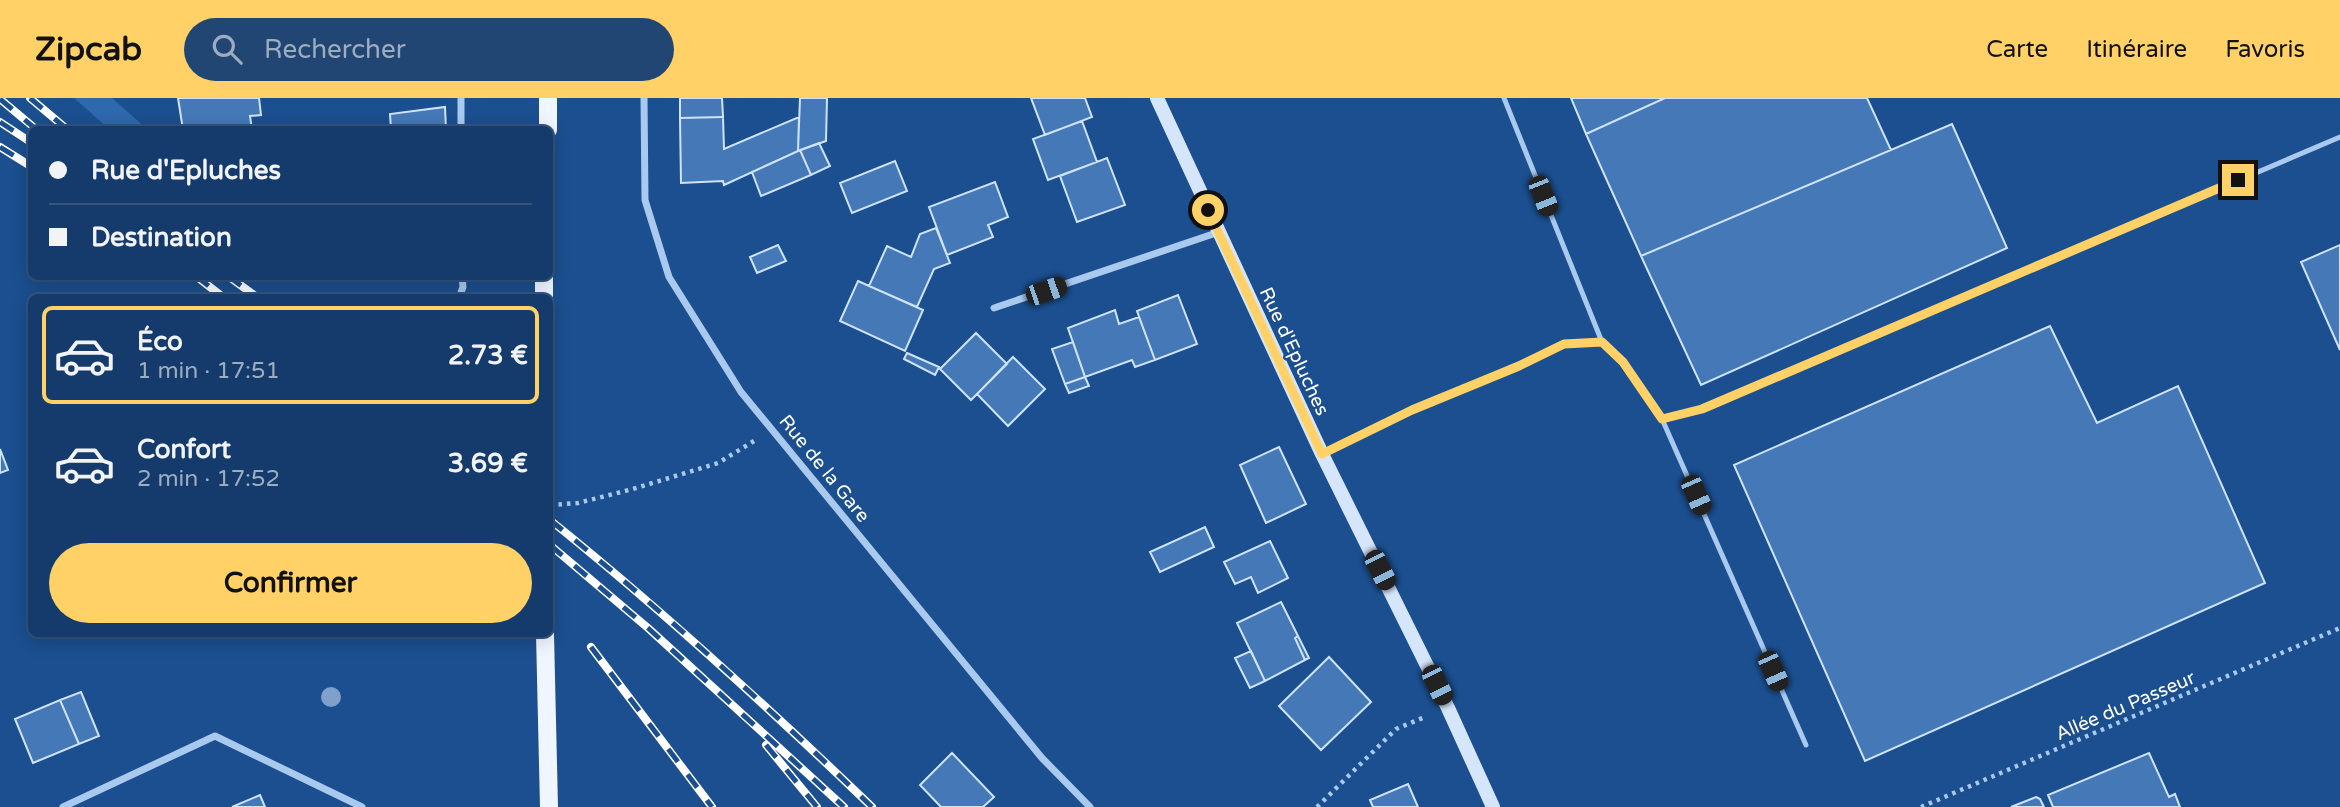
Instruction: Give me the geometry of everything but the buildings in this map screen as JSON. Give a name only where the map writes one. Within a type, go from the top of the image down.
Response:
[{"type":"main road","points":[[548,98],[548,126]]},
{"type":"main road","points":[[545,637],[550,807]]},
{"type":"street","points":[[461,98],[461,126]]},
{"type":"street","name":"Rue de la Gare","points":[[644,98],[645,200],[669,277],[741,392],[1042,758],[1090,807]]},
{"type":"street","name":"Rue d'Epluches","points":[[1157,98],[1322,454],[1448,708],[1493,807]]},
{"type":"street","points":[[994,309],[1219,232]]},
{"type":"street","points":[[64,807],[215,736],[362,807]]},
{"type":"lane","points":[[1504,98],[1602,342],[1623,362],[1662,419],[1807,746]]},
{"type":"lane","points":[[1662,419],[1702,409],[2340,137]]},
{"type":"lane","points":[[1322,454],[1420,407],[1519,366],[1564,344],[1602,342]]},
{"type":"path","points":[[553,505],[578,503],[622,492],[718,463],[773,430]]},
{"type":"path","name":"Allée du Passeur","points":[[1921,807],[2340,628]]},
{"type":"path","points":[[1317,807],[1396,729],[1448,708]]},
{"type":"shaded area","points":[[74,98],[112,98],[144,126],[106,126]]},
{"type":"railway","points":[[30,98],[63,126]]},
{"type":"railway","points":[[0,99],[32,126]]},
{"type":"railway","points":[[0,122],[28,140]]},
{"type":"railway","points":[[0,147],[28,164]]},
{"type":"railway","points":[[201,280],[219,294]]},
{"type":"railway","points":[[233,280],[253,294]]},
{"type":"railway","points":[[553,522],[714,660],[872,807]]},
{"type":"railway","points":[[553,548],[648,628],[844,807]]},
{"type":"railway","points":[[591,647],[712,807]]},
{"type":"railway","points":[[766,745],[817,807]]},
{"type":"route","points":[[1208,210],[1322,454],[1372,428],[1519,366],[1564,344],[1602,342],[1623,362],[1662,419],[1702,409],[2238,180]]}]
